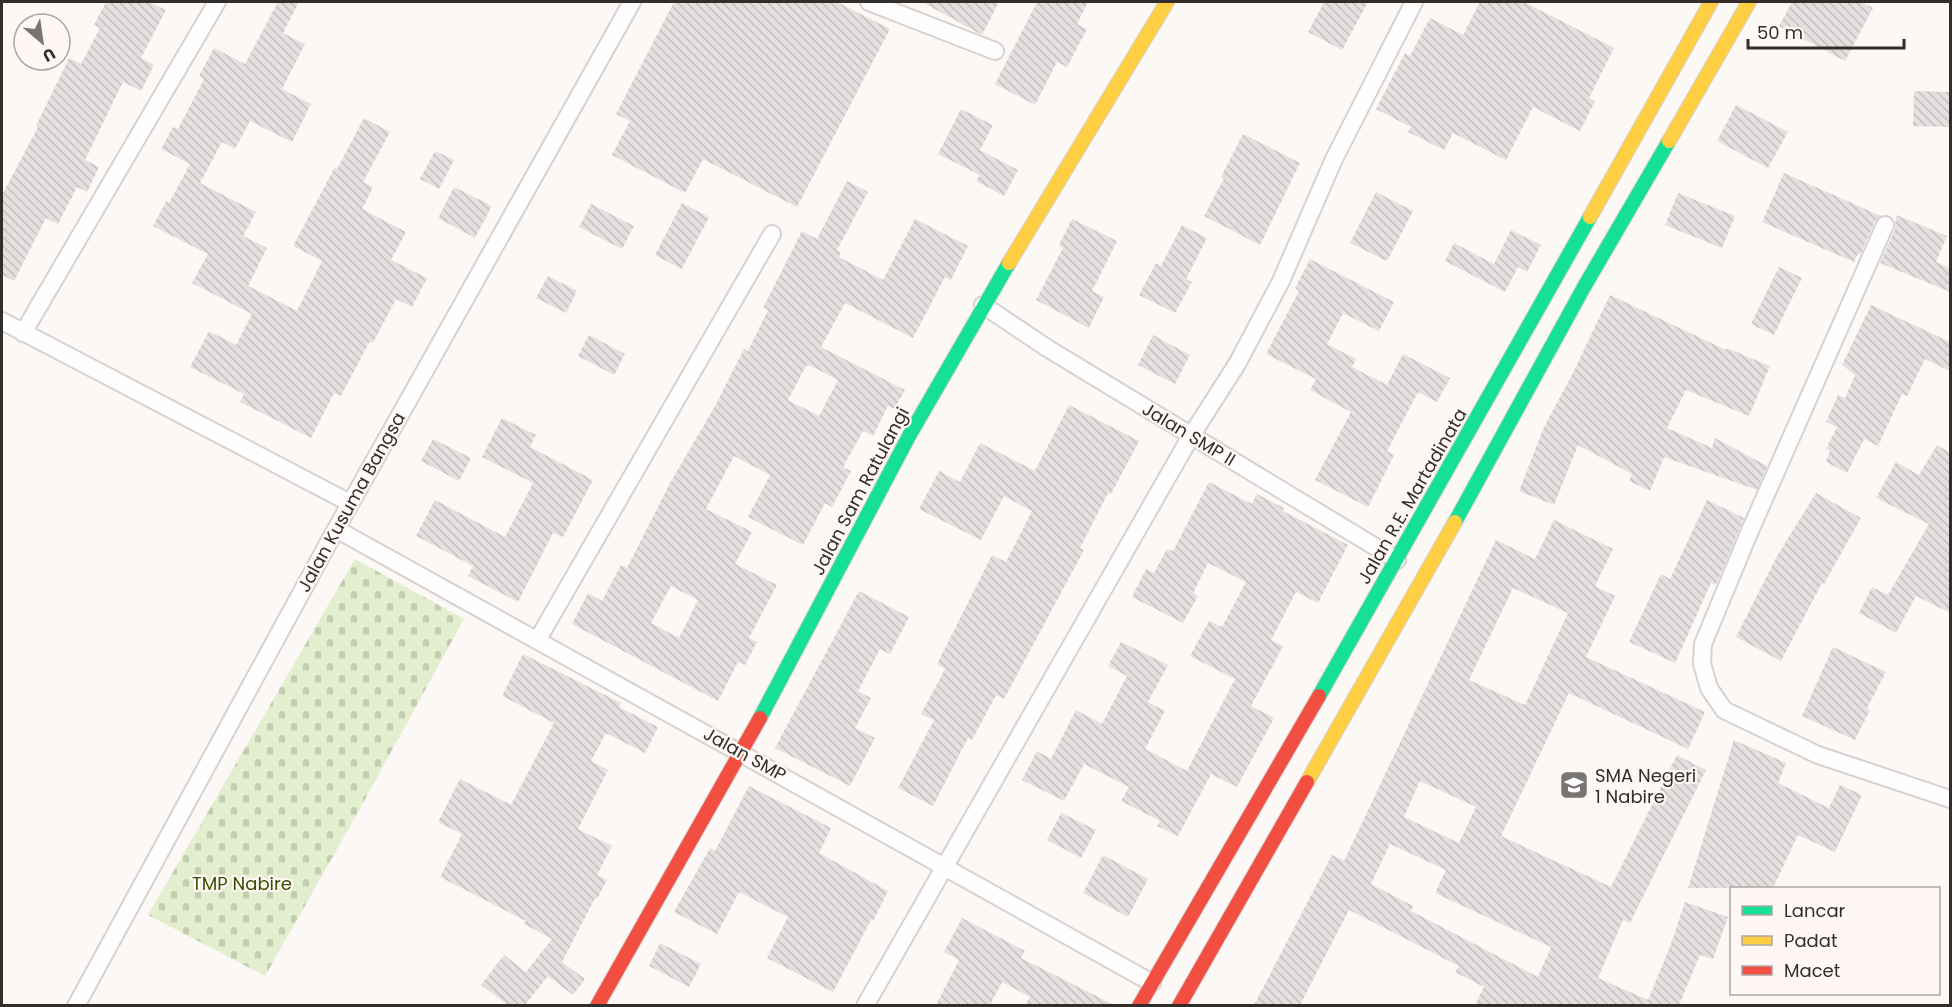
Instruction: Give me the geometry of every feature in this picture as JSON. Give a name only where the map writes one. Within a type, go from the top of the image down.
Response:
[{"type":"main road","name":"Jalan Sam Ratulangi","points":[[597,1005],[742,752],[909,436],[983,305],[1167,2]]},
{"type":"main road","name":"Jalan R.E. Martadinata","points":[[1179,1005],[1499,412],[1712,2]]},
{"type":"main road","name":"Jalan R.E. Martadinata","points":[[1139,1005],[1397,560],[1590,277],[1749,2]]},
{"type":"street","points":[[23,333],[217,2]]},
{"type":"street","name":"Jalan Kusuma Bangsa","points":[[76,1005],[336,528],[632,2]]},
{"type":"street","points":[[870,2],[995,51]]},
{"type":"street","points":[[865,1005],[1191,436],[1237,364],[1281,281],[1334,159],[1414,2]]},
{"type":"street","points":[[1885,225],[1703,644],[1702,664],[1709,688],[1724,710],[1818,755],[1950,799]]},
{"type":"street","points":[[538,639],[771,234]]},
{"type":"street","name":"Jalan SMP II","points":[[983,305],[1047,348],[1397,560]]},
{"type":"street","points":[[2,321],[350,503]]},
{"type":"street","name":"Jalan SMP","points":[[336,528],[742,752],[1152,983]]},
{"type":"green space","name":"TMP Nabire","points":[[355,559],[464,619],[265,976],[148,915]]},
{"type":"building","points":[[106,2],[149,2],[166,10],[141,58],[154,65],[141,91],[123,82],[85,160],[99,167],[87,192],[77,187],[58,224],[46,218],[14,281],[2,275],[2,195],[38,127],[36,126],[62,72],[72,72],[72,60],[81,64],[100,28],[94,25]]},
{"type":"building","points":[[278,2],[299,2],[283,33],[305,44],[282,89],[311,104],[292,142],[250,121],[235,149],[222,142],[200,183],[256,212],[243,236],[267,248],[248,286],[297,311],[322,261],[293,246],[364,118],[390,132],[363,182],[373,187],[362,209],[406,232],[391,260],[427,278],[412,307],[396,299],[373,343],[370,341],[341,396],[334,393],[311,438],[240,402],[244,394],[190,367],[209,331],[236,345],[252,314],[192,283],[208,254],[153,226],[166,201],[169,203],[190,164],[161,149],[173,127],[178,129],[204,79],[199,76],[214,48],[245,64]]},
{"type":"building","points":[[674,2],[837,2],[890,29],[797,207],[703,159],[685,193],[612,155],[630,121],[616,114]]},
{"type":"building","points":[[922,2],[999,2],[982,35]]},
{"type":"building","points":[[1037,2],[1088,2],[1077,24],[1087,29],[1067,67],[1057,62],[1035,105],[995,84]]},
{"type":"building","points":[[1324,2],[1368,2],[1342,50],[1308,32]]},
{"type":"building","points":[[1480,2],[1524,2],[1614,48],[1589,98],[1595,101],[1580,131],[1533,107],[1506,160],[1453,133],[1444,150],[1408,132],[1411,127],[1376,109],[1405,53],[1410,56],[1430,18],[1463,35]]},
{"type":"building","points":[[1792,2],[1861,2],[1873,8],[1845,61],[1779,26]]},
{"type":"building","points":[[1914,91],[1950,92],[1950,127],[1913,126]]},
{"type":"building","points":[[1736,105],[1788,132],[1768,168],[1717,141]]},
{"type":"building","points":[[961,109],[993,125],[980,150],[1018,170],[1004,196],[976,181],[980,175],[938,154]]},
{"type":"building","points":[[1243,134],[1300,163],[1260,245],[1204,216]]},
{"type":"building","points":[[435,151],[454,160],[439,189],[420,179]]},
{"type":"building","points":[[1784,173],[1881,216],[1875,221],[1860,255],[1858,253],[1854,262],[1762,222]]},
{"type":"building","points":[[847,181],[868,192],[837,250],[841,252],[839,257],[883,280],[915,219],[968,246],[951,280],[945,277],[913,338],[845,303],[821,347],[905,390],[894,409],[888,406],[873,436],[863,431],[843,467],[851,471],[832,507],[825,503],[803,545],[748,517],[770,475],[734,456],[706,509],[752,532],[735,564],[777,585],[749,638],[757,642],[745,665],[738,662],[718,701],[572,624],[588,593],[602,601],[621,565],[627,568],[670,483],[715,406],[744,349],[748,351],[768,310],[763,308],[802,231],[817,239]],"holes":[[[809,365],[838,380],[819,416],[788,400],[806,366]],[[671,586],[698,600],[679,638],[651,623]]]},
{"type":"building","points":[[454,187],[492,206],[475,238],[438,218]]},
{"type":"building","points":[[1376,192],[1413,211],[1387,261],[1350,243]]},
{"type":"building","points":[[1678,193],[1735,216],[1722,248],[1665,225]]},
{"type":"building","points":[[682,203],[709,217],[682,269],[655,255]]},
{"type":"building","points":[[591,204],[634,226],[622,249],[579,227]]},
{"type":"building","points":[[1896,215],[1947,236],[1936,262],[1950,268],[1950,292],[1880,263],[1895,229]]},
{"type":"building","points":[[1072,219],[1117,241],[1092,291],[1104,297],[1089,328],[1036,300],[1063,248],[1059,245]]},
{"type":"building","points":[[1182,225],[1207,238],[1186,279],[1192,282],[1175,313],[1139,295],[1156,263],[1161,266]]},
{"type":"building","points":[[1511,230],[1541,245],[1527,272],[1518,267],[1505,292],[1445,261],[1454,243],[1494,264]]},
{"type":"building","points":[[1310,259],[1394,302],[1379,331],[1343,313],[1327,344],[1356,359],[1352,367],[1387,385],[1403,354],[1450,378],[1437,402],[1418,392],[1387,451],[1394,455],[1368,507],[1315,480],[1351,412],[1310,390],[1316,379],[1266,354],[1299,291],[1295,288]]},
{"type":"building","points":[[1779,267],[1802,278],[1774,335],[1751,324]]},
{"type":"building","points":[[548,276],[577,291],[566,313],[536,298]]},
{"type":"building","points":[[1610,295],[1726,350],[1727,348],[1770,366],[1749,416],[1686,390],[1667,428],[1712,448],[1715,438],[1767,466],[1757,490],[1664,457],[1650,491],[1629,481],[1632,474],[1578,445],[1554,505],[1519,491],[1544,427]]},
{"type":"building","points":[[1871,305],[1950,342],[1950,371],[1925,359],[1907,396],[1902,394],[1878,446],[1864,439],[1847,473],[1826,462],[1830,450],[1826,449],[1837,427],[1826,422],[1838,395],[1845,398],[1855,375],[1842,365]]},
{"type":"building","points":[[589,335],[625,354],[614,375],[578,356]]},
{"type":"building","points":[[1153,335],[1190,355],[1175,384],[1138,365]]},
{"type":"building","points":[[1069,405],[1139,441],[1111,494],[1108,493],[1080,548],[1084,550],[1004,699],[996,695],[972,740],[968,738],[933,806],[898,788],[934,720],[921,714],[945,669],[937,664],[992,555],[1006,562],[1032,511],[1004,496],[981,540],[919,509],[939,471],[960,482],[980,443],[1035,471]]},
{"type":"building","points":[[502,418],[536,435],[530,447],[593,480],[563,537],[553,533],[518,602],[468,576],[473,566],[416,536],[435,500],[505,537],[533,483],[482,457]]},
{"type":"building","points":[[433,439],[471,458],[459,481],[421,461]]},
{"type":"building","points":[[1937,445],[1950,453],[1950,613],[1916,596],[1896,633],[1859,613],[1872,587],[1888,595],[1929,524],[1876,498],[1896,462],[1919,475]]},
{"type":"building","points":[[1209,482],[1252,504],[1257,494],[1284,508],[1283,511],[1348,545],[1318,603],[1296,592],[1271,640],[1283,646],[1251,706],[1274,718],[1237,787],[1211,774],[1178,836],[1157,826],[1160,821],[1121,801],[1129,787],[1084,764],[1064,801],[1022,780],[1037,751],[1051,759],[1076,710],[1102,724],[1127,676],[1108,666],[1121,642],[1168,665],[1148,702],[1165,711],[1145,749],[1187,771],[1235,679],[1190,656],[1209,621],[1222,627],[1246,582],[1208,563],[1193,593],[1198,596],[1183,623],[1132,597],[1146,569],[1154,573],[1167,549],[1173,551]]},
{"type":"building","points":[[1816,493],[1861,518],[1824,584],[1822,583],[1781,661],[1736,637],[1777,556]]},
{"type":"building","points":[[1707,500],[1744,518],[1716,585],[1711,583],[1675,663],[1629,642],[1661,574],[1670,579]]},
{"type":"building","points":[[1554,520],[1613,549],[1595,586],[1615,596],[1586,657],[1705,712],[1688,749],[1569,693],[1501,836],[1611,887],[1677,755],[1706,770],[1630,923],[1623,920],[1598,978],[1648,1000],[1685,902],[1728,917],[1713,959],[1700,955],[1679,1005],[1475,1005],[1484,987],[1455,972],[1459,966],[1349,910],[1300,1005],[1254,1005],[1332,855],[1344,861],[1496,540],[1535,559]],"holes":[[[1513,588],[1568,613],[1525,705],[1469,680]],[[1420,781],[1476,807],[1459,843],[1404,817]],[[1390,844],[1446,870],[1435,893],[1551,947],[1538,977],[1411,911],[1413,906],[1371,884]]]},
{"type":"building","points":[[859,591],[909,617],[890,654],[880,649],[858,691],[871,698],[855,728],[875,738],[850,786],[775,748]]},
{"type":"building","points":[[1833,647],[1886,672],[1867,708],[1870,710],[1855,740],[1802,716]]},
{"type":"building","points":[[523,654],[621,703],[619,707],[658,727],[645,753],[606,733],[591,761],[608,770],[578,829],[612,846],[597,875],[607,880],[597,899],[595,898],[562,962],[585,979],[573,995],[548,976],[525,1005],[508,1005],[481,985],[504,955],[526,972],[552,939],[524,924],[526,921],[440,877],[462,834],[438,822],[460,779],[511,805],[554,723],[502,696]]},
{"type":"building","points":[[1734,740],[1786,763],[1778,783],[1829,808],[1840,785],[1862,795],[1835,852],[1798,835],[1773,887],[1688,888]]},
{"type":"building","points":[[749,786],[831,828],[819,853],[888,891],[833,992],[767,958],[788,917],[739,892],[717,934],[674,912],[710,848],[715,851]]},
{"type":"building","points":[[1061,813],[1096,830],[1081,858],[1047,840]]},
{"type":"building","points":[[1103,855],[1148,879],[1128,917],[1083,893]]},
{"type":"building","points":[[962,918],[1025,951],[1021,958],[1114,1005],[1025,1005],[1030,997],[1002,982],[990,1005],[936,1005],[959,960],[944,952]]},
{"type":"building","points":[[660,943],[701,964],[689,987],[649,966]]},
{"type":"traffic: fast","points":[[1455,522],[1584,287],[1669,141]]},
{"type":"traffic: fast","points":[[1319,696],[1590,217]]},
{"type":"traffic: fast","points":[[760,718],[909,436],[1009,263]]},
{"type":"traffic: slow","points":[[1009,263],[1167,2]]},
{"type":"traffic: slow","points":[[1590,217],[1711,2]]},
{"type":"traffic: slow","points":[[1669,141],[1749,2]]},
{"type":"traffic: slow","points":[[1307,782],[1455,522]]},
{"type":"traffic: jam","points":[[1139,1006],[1319,696]]},
{"type":"traffic: jam","points":[[597,1006],[760,718]]},
{"type":"traffic: jam","points":[[1179,1006],[1307,782]]},
{"type":"place","name":"SMA Negeri 1 Nabire","points":[[1574,785]]}]
